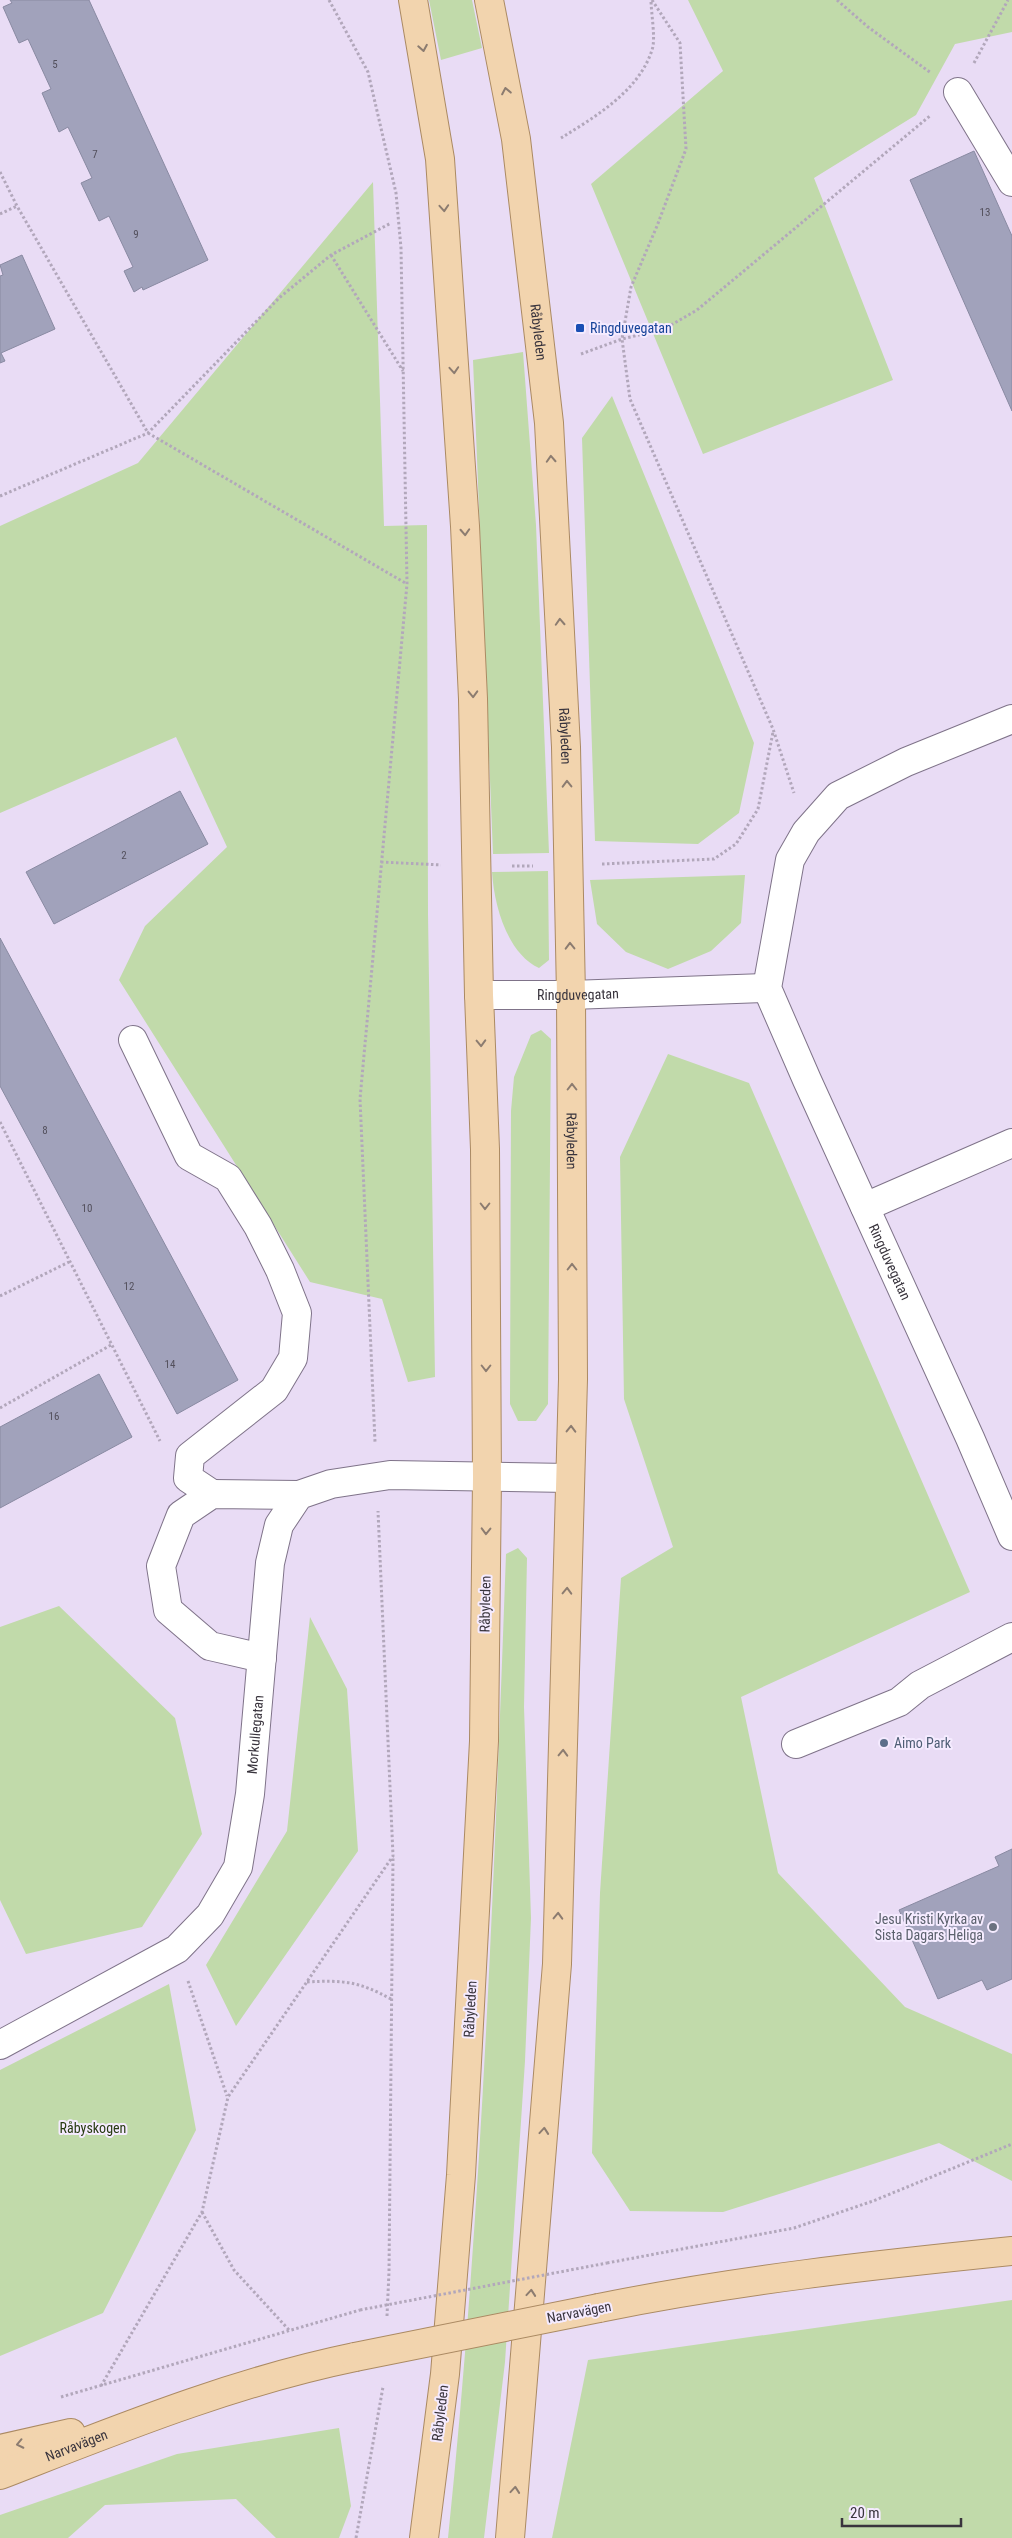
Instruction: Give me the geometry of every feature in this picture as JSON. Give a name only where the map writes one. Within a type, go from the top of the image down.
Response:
[{"type":"main road","name":"Råbyleden","points":[[413,0],[440,159],[466,555],[473,699],[479,995],[485,1149],[487,1478],[484,1741],[461,2175],[445,2374],[424,2538]]},
{"type":"main road","name":"Råbyleden","points":[[489,0],[516,139],[549,423],[566,747],[571,995],[573,1379],[557,1964],[510,2538]]},
{"type":"main road","name":"Narvavägen","points":[[0,2476],[153,2416],[315,2366],[355,2357],[669,2294],[848,2268],[1012,2251]]},
{"type":"main road","name":"Narvavägen","points":[[0,2449],[153,2416]]},
{"type":"street","points":[[958,92],[1012,182]]},
{"type":"street","points":[[767,988],[790,860],[806,832],[838,796],[906,762],[1012,720]]},
{"type":"street","name":"Ringduvegatan","points":[[479,995],[571,995],[767,988],[970,1438],[1012,1536]]},
{"type":"street","points":[[133,1040],[189,1156],[228,1178],[271,1252],[297,1313],[293,1358],[274,1390],[190,1456],[188,1478],[212,1494],[299,1495],[331,1484],[390,1475],[570,1478]]},
{"type":"street","points":[[865,1207],[1012,1143]]},
{"type":"street","points":[[212,1494],[181,1515],[161,1566],[168,1610],[210,1646],[262,1658]]},
{"type":"street","name":"Morkullegatan","points":[[0,2045],[176,1949],[210,1915],[238,1867],[250,1794],[270,1563],[279,1525],[299,1495]]},
{"type":"street","points":[[796,1744],[898,1702],[920,1685],[1012,1637]]},
{"type":"path","points":[[0,172],[16,206],[148,433],[407,584],[401,248],[396,193],[368,72],[329,0]]},
{"type":"path","points":[[561,138],[599,114],[636,79],[652,49],[651,0]]},
{"type":"path","points":[[651,0],[680,43],[686,149],[658,226],[631,287],[622,339],[630,399],[773,729],[806,832]]},
{"type":"path","points":[[837,0],[868,27],[958,92]]},
{"type":"path","points":[[581,354],[622,339],[664,329],[697,310],[958,92],[1008,0]]},
{"type":"path","points":[[0,214],[16,206]]},
{"type":"path","points":[[0,496],[148,433],[279,298],[331,255],[391,223]]},
{"type":"path","points":[[331,255],[404,373]]},
{"type":"path","points":[[382,862],[477,867],[714,859],[736,844],[758,809],[773,729]]},
{"type":"path","points":[[0,1122],[160,1442],[188,1478]]},
{"type":"path","points":[[0,1296],[70,1262]]},
{"type":"path","points":[[0,1408],[112,1345]]},
{"type":"path","points":[[387,2318],[390,2272],[393,1856]]},
{"type":"path","points":[[176,1949],[228,2097]]},
{"type":"path","points":[[306,1982],[343,1980],[371,1987],[391,1999]]},
{"type":"path","points":[[101,2386],[360,2310],[794,2228],[873,2201],[1012,2144]]},
{"type":"path","points":[[202,2212],[234,2270],[290,2330]]},
{"type":"path","points":[[356,2538],[383,2384]]},
{"type":"green space","points":[[429,0],[472,0],[482,48],[441,60]]},
{"type":"green space","points":[[688,0],[1012,0],[1012,32],[955,44],[916,115],[814,178],[893,380],[703,454],[591,184],[723,71]]},
{"type":"green space","points":[[373,182],[384,526],[427,525],[428,914],[435,1377],[408,1382],[382,1299],[310,1282],[119,980],[145,926],[227,847],[176,737],[0,813],[0,526],[138,463]]},
{"type":"green space","points":[[523,352],[536,525],[549,853],[493,854],[473,360]]},
{"type":"green space","points":[[612,396],[754,743],[739,813],[698,844],[595,841],[582,438]]},
{"type":"green space","points":[[548,871],[549,960],[539,968],[518,951],[504,927],[499,913],[492,872]]},
{"type":"green space","points":[[745,875],[741,923],[711,951],[668,969],[626,952],[597,924],[590,880]]},
{"type":"green space","points":[[541,1030],[551,1039],[548,1404],[536,1421],[518,1421],[510,1404],[511,1111],[514,1077],[531,1035]]},
{"type":"green space","points":[[668,1054],[749,1083],[970,1592],[741,1697],[778,1873],[905,2007],[1012,2054],[1012,2181],[939,2143],[723,2212],[630,2211],[592,2153],[600,1893],[621,1578],[673,1547],[624,1399],[620,1157]]},
{"type":"green space","points":[[518,1548],[527,1558],[524,1707],[531,1918],[525,2061],[505,2362],[484,2538],[448,2538],[470,2293],[478,2170],[497,1801],[506,1554]]},
{"type":"green space","points":[[59,1606],[175,1718],[202,1834],[142,1927],[26,1954],[0,1900],[0,1627]]},
{"type":"green space","points":[[310,1617],[347,1689],[358,1851],[236,2026],[206,1965],[287,1831]]},
{"type":"green space","name":"Råbyskogen","points":[[169,1984],[196,2130],[103,2313],[0,2356],[0,2070]]},
{"type":"green space","points":[[1012,2300],[1012,2538],[552,2538],[588,2360]]},
{"type":"green space","points":[[339,2428],[351,2506],[339,2538],[276,2538],[236,2499],[105,2505],[68,2538],[0,2538],[0,2515],[177,2454]]},
{"type":"building","points":[[10,0],[89,0],[208,260],[143,290],[142,287],[134,292],[124,271],[133,267],[109,216],[99,221],[81,183],[92,178],[68,127],[59,132],[42,93],[51,89],[28,39],[19,43],[3,7],[12,3]]},
{"type":"building","points":[[974,151],[1012,236],[1012,411],[910,180]]},
{"type":"building","points":[[22,255],[55,329],[1,353],[5,361],[0,363],[0,276],[3,275],[0,265]]},
{"type":"building","points":[[180,791],[208,844],[54,924],[26,872]]},
{"type":"building","points":[[0,938],[238,1380],[177,1414],[0,1086]]},
{"type":"building","points":[[99,1374],[132,1437],[0,1508],[0,1427]]},
{"type":"building","points":[[1012,1849],[1012,1979],[987,1990],[982,1980],[938,1999],[899,1910],[999,1866],[995,1857]]},
{"type":"place","name":"Ringduvegatan","points":[[580,328]]},
{"type":"place","name":"Aimo Park","points":[[884,1743]]},
{"type":"place","name":"Jesu Kristi Kyrka av Sista Dagars Heliga","points":[[993,1927]]}]
